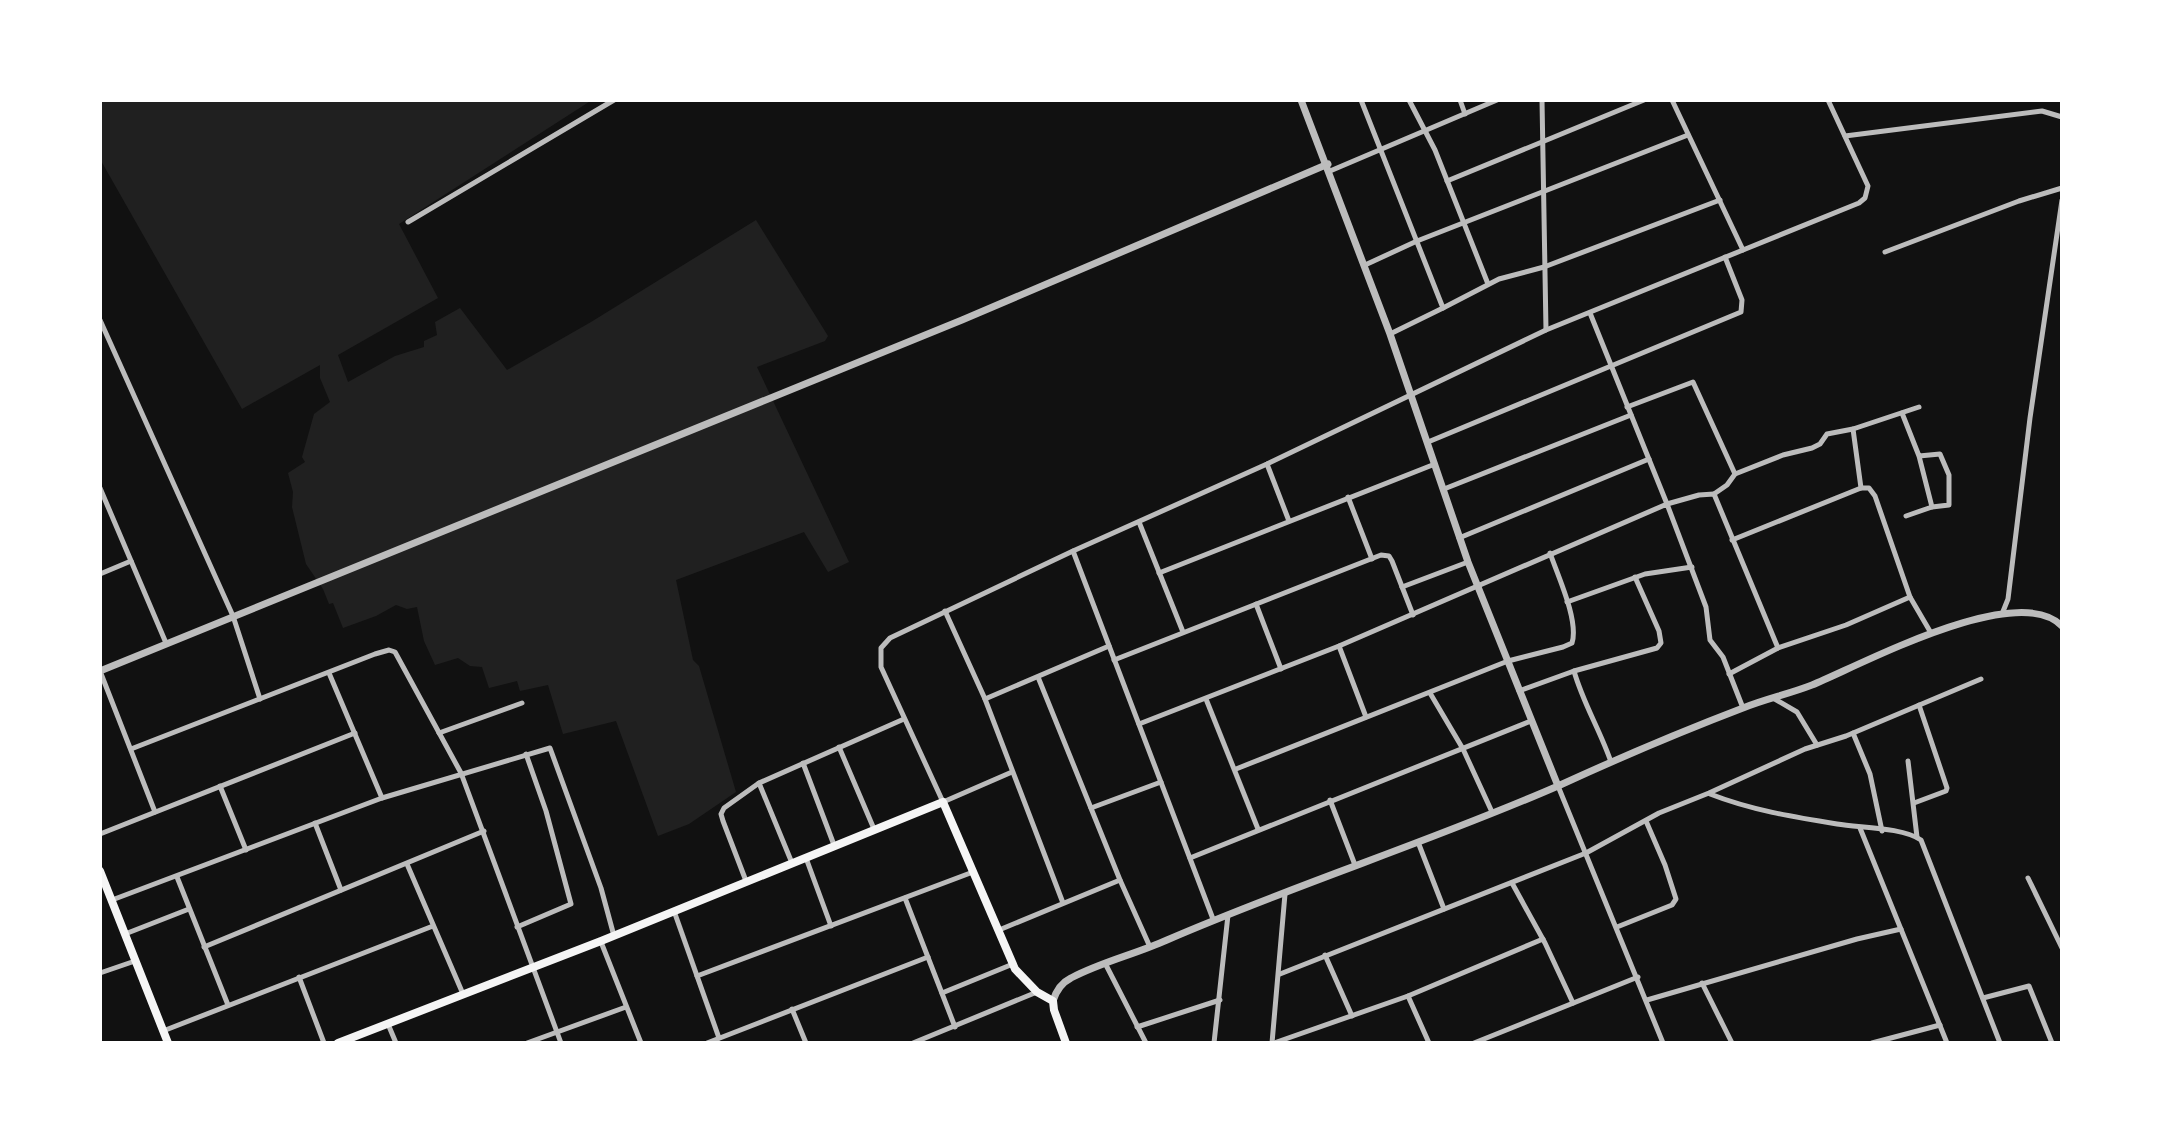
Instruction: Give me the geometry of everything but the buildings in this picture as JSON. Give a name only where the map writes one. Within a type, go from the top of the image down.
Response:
[{"type":"main road","points":[[338,1043],[614,936],[943,802],[1018,974],[1037,992],[1053,1001],[1066,1043]]},
{"type":"main road","points":[[100,871],[168,1043]]},
{"type":"street","points":[[408,222],[614,100]]},
{"type":"street","points":[[1301,100],[1390,334],[1468,562],[1638,977],[1661,1042]]},
{"type":"street","points":[[1361,100],[1443,308]]},
{"type":"street","points":[[1409,100],[1447,181],[1488,284]]},
{"type":"street","points":[[1460,100],[1465,114]]},
{"type":"street","points":[[155,812],[100,671],[1496,100]]},
{"type":"street","points":[[1542,100],[1546,330]]},
{"type":"street","points":[[1447,181],[1644,100]]},
{"type":"street","points":[[1672,100],[1743,250]]},
{"type":"street","points":[[1012,772],[943,802],[881,667],[881,648],[890,638],[1267,464],[1546,330],[1859,203],[1865,198],[1868,186],[1828,100]]},
{"type":"street","points":[[2041,101],[2042,111]]},
{"type":"street","points":[[1845,136],[2042,111],[2062,117]]},
{"type":"street","points":[[1365,265],[1417,241],[1688,135]]},
{"type":"street","points":[[1885,252],[2062,188]]},
{"type":"street","points":[[1390,334],[1488,284],[1544,267],[1720,200]]},
{"type":"street","points":[[2002,615],[2008,599],[2030,418],[2062,200]]},
{"type":"street","points":[[1428,442],[1741,312],[1742,300],[1725,257]]},
{"type":"street","points":[[1590,313],[1692,567],[1706,607],[1710,640],[1723,657],[1743,708]]},
{"type":"street","points":[[100,320],[102,332],[233,616],[260,699]]},
{"type":"street","points":[[1627,407],[1693,382],[1735,474]]},
{"type":"street","points":[[1139,724],[1339,646],[1667,504],[1714,494],[1727,485],[1735,474],[1783,455],[1812,448],[1820,444],[1827,434],[1853,429],[1919,407]]},
{"type":"street","points":[[1902,413],[1919,456],[1932,507]]},
{"type":"street","points":[[1444,489],[1631,415]]},
{"type":"street","points":[[1853,429],[1861,488]]},
{"type":"street","points":[[1906,516],[1949,505],[1949,475],[1940,454],[1919,456]]},
{"type":"street","points":[[1459,538],[1649,459]]},
{"type":"street","points":[[1159,573],[1436,463]]},
{"type":"street","points":[[1267,464],[1289,521]]},
{"type":"street","points":[[100,488],[166,643]]},
{"type":"street","points":[[1732,540],[1861,488],[1873,491],[1910,597],[1931,633]]},
{"type":"street","points":[[1714,494],[1778,648]]},
{"type":"street","points":[[1348,497],[1372,559]]},
{"type":"street","points":[[1139,522],[1183,632]]},
{"type":"street","points":[[1073,551],[1213,919]]},
{"type":"street","points":[[1236,769],[1508,661],[1572,643],[1572,620],[1550,553]]},
{"type":"street","points":[[1114,660],[1381,555],[1389,556],[1413,615]]},
{"type":"street","points":[[100,574],[131,561]]},
{"type":"street","points":[[1402,587],[1468,562]]},
{"type":"street","points":[[1566,602],[1635,577],[1692,567]]},
{"type":"street","points":[[1519,691],[1574,671],[1657,648],[1662,638],[1635,577]]},
{"type":"street","points":[[1729,674],[1778,648],[1846,625],[1910,597]]},
{"type":"street","points":[[1256,604],[1281,669]]},
{"type":"street","points":[[945,611],[985,699],[1063,903]]},
{"type":"street","points":[[1053,1001],[1059,988],[1069,979],[1213,919],[1285,894],[1558,786],[1743,708],[1812,685],[1931,633],[1977,619],[2023,613],[2041,615],[2062,626]]},
{"type":"street","points":[[985,699],[1109,646]]},
{"type":"street","points":[[1339,646],[1366,717]]},
{"type":"street","points":[[131,749],[382,652],[395,652],[461,773],[561,1043]]},
{"type":"street","points":[[1574,671],[1585,707],[1603,739],[1611,762]]},
{"type":"street","points":[[329,673],[382,798]]},
{"type":"street","points":[[1038,677],[1150,947]]},
{"type":"street","points":[[1280,974],[1586,853],[1646,821],[1817,745],[1981,679]]},
{"type":"street","points":[[1429,692],[1463,749],[1492,812]]},
{"type":"street","points":[[1772,697],[1797,712],[1817,745]]},
{"type":"street","points":[[1206,699],[1258,829]]},
{"type":"street","points":[[439,733],[522,703]]},
{"type":"street","points":[[1914,803],[1947,788],[1919,705]]},
{"type":"street","points":[[746,882],[721,814],[731,802],[759,783],[904,719]]},
{"type":"street","points":[[1190,858],[1531,721]]},
{"type":"street","points":[[100,834],[355,733]]},
{"type":"street","points":[[1853,733],[1870,774],[1882,831]]},
{"type":"street","points":[[839,747],[874,830]]},
{"type":"street","points":[[111,900],[382,798],[546,749],[553,751],[601,888],[614,936]]},
{"type":"street","points":[[517,927],[571,904],[546,811],[526,754]]},
{"type":"street","points":[[1908,761],[1917,837],[1925,847],[2000,1043]]},
{"type":"street","points":[[803,763],[835,846]]},
{"type":"street","points":[[1091,808],[1161,782]]},
{"type":"street","points":[[759,783],[792,863]]},
{"type":"street","points":[[220,786],[246,850]]},
{"type":"street","points":[[1709,793],[1744,807],[1917,837]]},
{"type":"street","points":[[1330,800],[1356,866]]},
{"type":"street","points":[[1617,927],[1672,905],[1676,899],[1646,821]]},
{"type":"street","points":[[315,823],[341,890]]},
{"type":"street","points":[[1860,828],[1947,1043]]},
{"type":"street","points":[[204,947],[484,831]]},
{"type":"street","points":[[1418,842],[1444,909]]},
{"type":"street","points":[[806,858],[831,926]]},
{"type":"street","points":[[407,864],[463,994]]},
{"type":"street","points":[[697,976],[973,872]]},
{"type":"street","points":[[177,877],[228,1005]]},
{"type":"street","points":[[2028,878],[2062,948]]},
{"type":"street","points":[[998,930],[1120,880]]},
{"type":"street","points":[[1512,883],[1573,1003]]},
{"type":"street","points":[[1285,894],[1273,1043],[1408,996],[1543,939]]},
{"type":"street","points":[[905,898],[955,1027]]},
{"type":"street","points":[[125,934],[189,909]]},
{"type":"street","points":[[674,911],[719,1038]]},
{"type":"street","points":[[1214,1043],[1228,914]]},
{"type":"street","points":[[163,1031],[433,926]]},
{"type":"street","points":[[1647,1000],[1901,929]]},
{"type":"street","points":[[601,941],[641,1043]]},
{"type":"street","points":[[1325,955],[1352,1016]]},
{"type":"street","points":[[707,1043],[928,957]]},
{"type":"street","points":[[100,973],[135,961]]},
{"type":"street","points":[[942,993],[1013,964]]},
{"type":"street","points":[[1106,965],[1146,1043]]},
{"type":"street","points":[[299,977],[324,1043]]},
{"type":"street","points":[[1474,1043],[1638,977]]},
{"type":"street","points":[[1702,983],[1732,1043]]},
{"type":"street","points":[[1983,998],[2026,984],[2052,1043]]},
{"type":"street","points":[[913,1043],[1037,992]]},
{"type":"street","points":[[1408,996],[1429,1043]]},
{"type":"street","points":[[1137,1027],[1220,1000]]},
{"type":"street","points":[[527,1043],[626,1007]]},
{"type":"street","points":[[792,1009],[806,1043]]},
{"type":"street","points":[[388,1023],[396,1043]]},
{"type":"street","points":[[1872,1043],[1940,1025]]},
{"type":"shaded area","points":[[100,100],[592,100],[399,224],[438,298],[338,355],[348,382],[395,356],[424,347],[424,341],[437,335],[435,322],[460,308],[507,370],[756,220],[828,336],[825,341],[757,367],[849,562],[828,572],[804,532],[676,580],[693,660],[699,666],[736,792],[689,824],[658,836],[616,721],[563,734],[548,685],[520,691],[517,681],[489,688],[482,667],[470,666],[458,658],[435,665],[424,641],[417,607],[407,609],[396,605],[343,628],[333,603],[329,604],[306,564],[292,507],[293,492],[288,473],[305,462],[302,457],[314,414],[330,402],[320,378],[320,365],[242,409],[100,159]]}]
